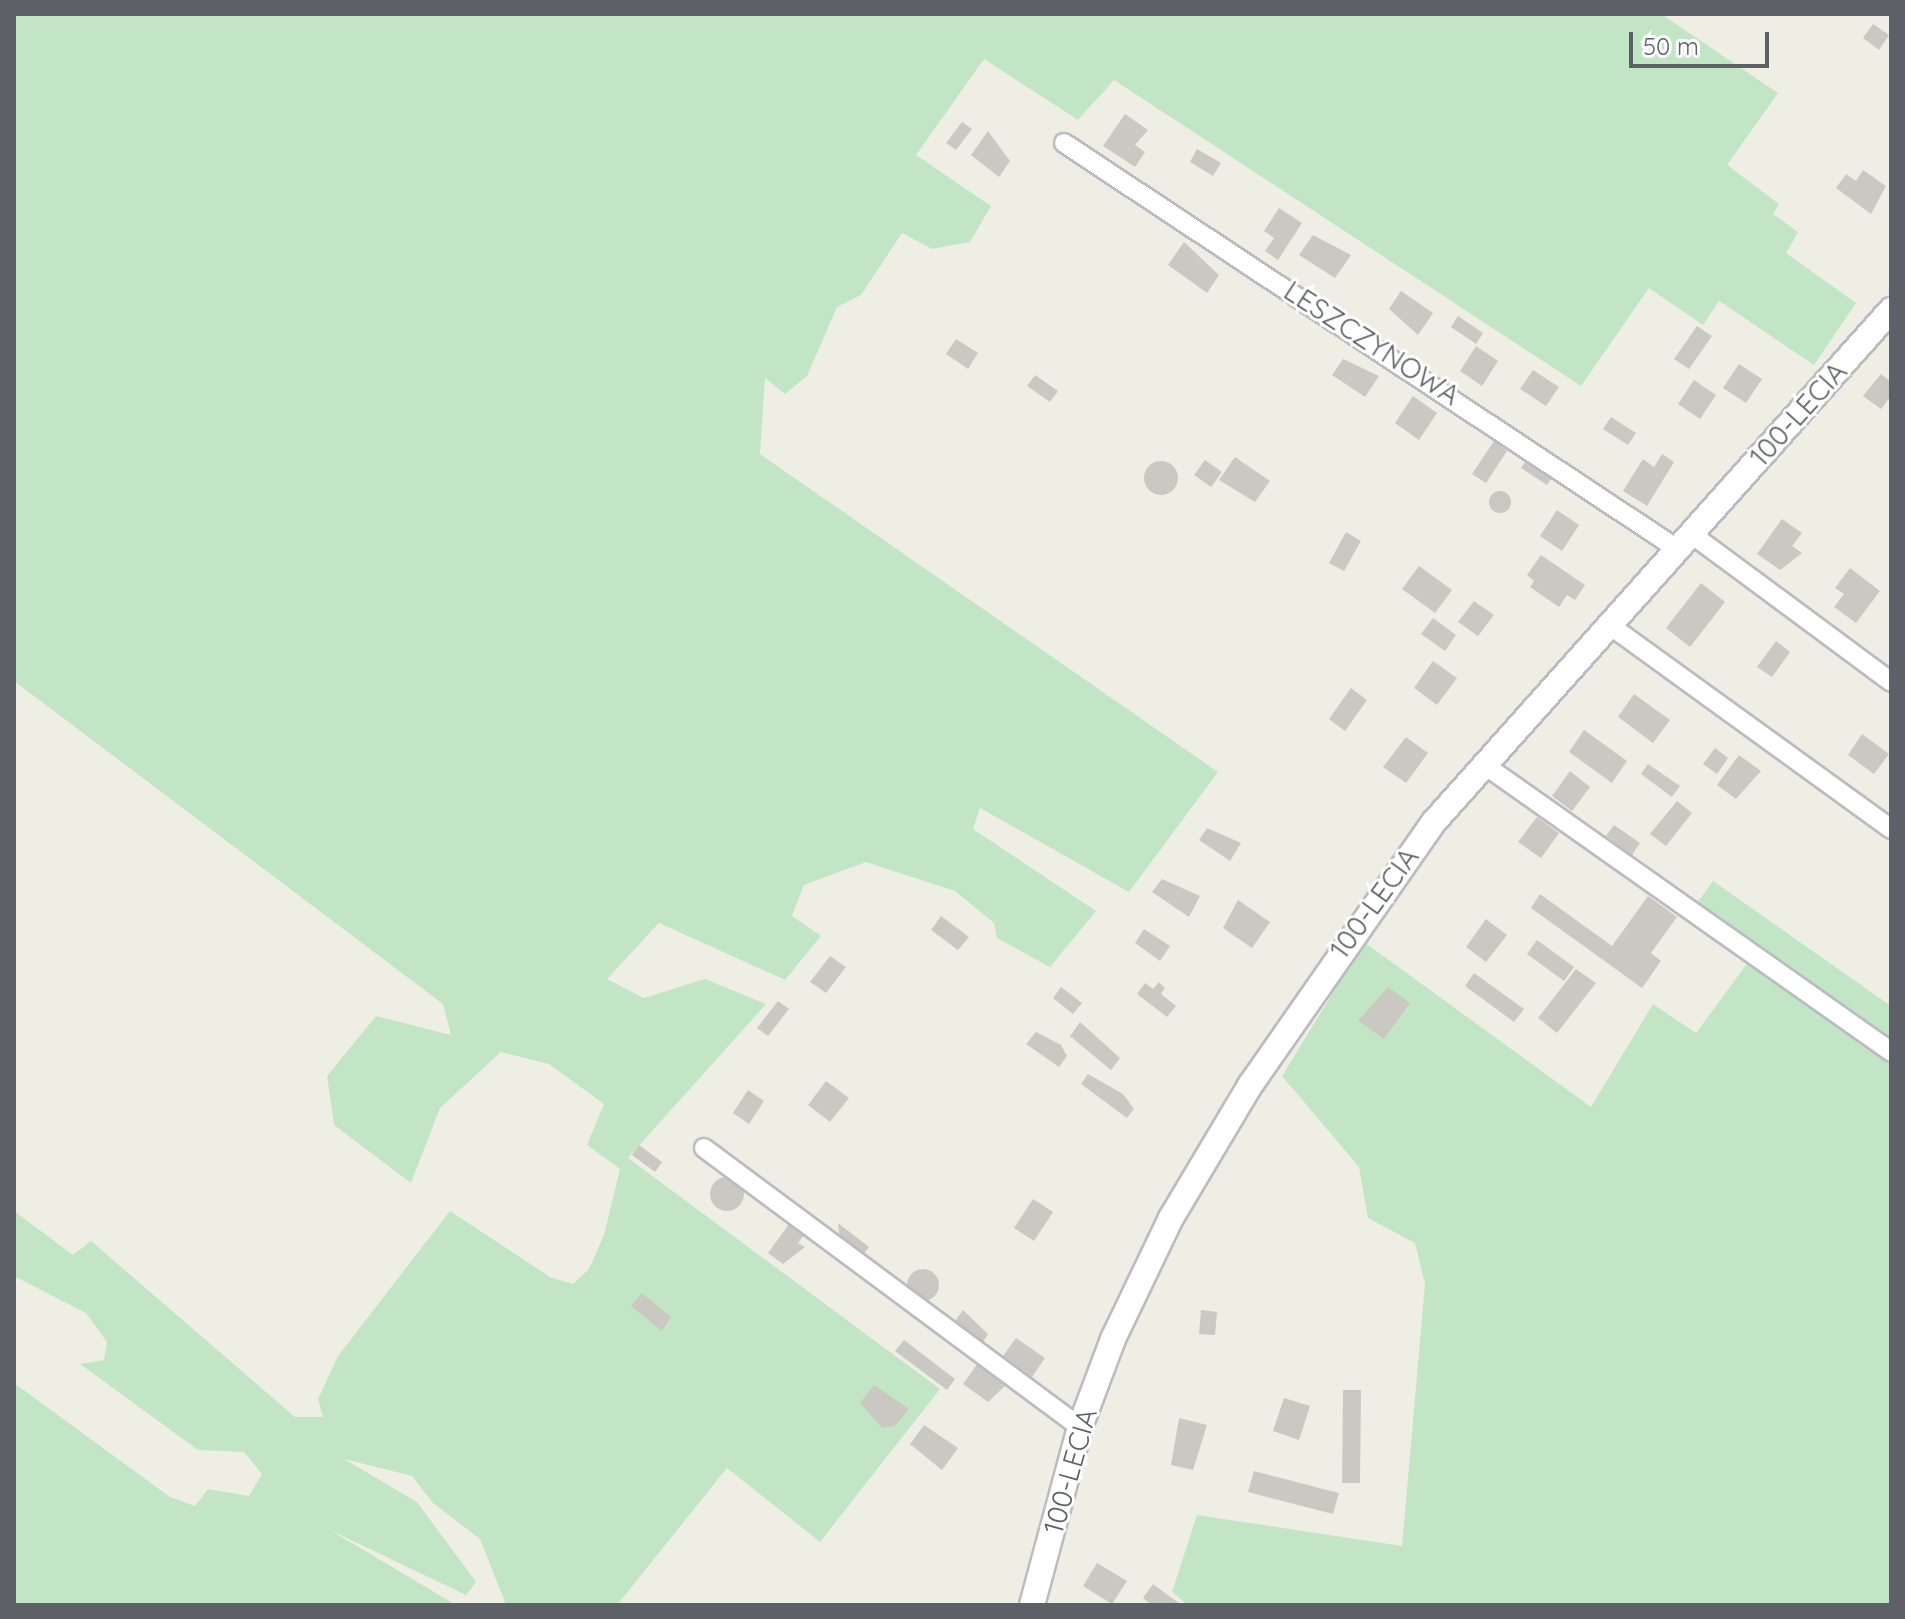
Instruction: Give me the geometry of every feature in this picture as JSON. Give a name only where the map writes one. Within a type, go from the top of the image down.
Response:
[{"type":"street","name":"LESZCZYNOWA","points":[[1064,143],[1683,540],[1891,682]]},
{"type":"street","name":"100-LECIA","points":[[1032,1605],[1080,1427],[1144,1272],[1251,1084],[1383,886],[1608,624],[1891,310]]},
{"type":"street","points":[[1608,624],[1891,829]]},
{"type":"street","points":[[1486,766],[1891,1052]]},
{"type":"street","points":[[704,1148],[1080,1427]]},
{"type":"green space","points":[[14,14],[1661,14],[1778,93],[1727,165],[1779,204],[1773,214],[1798,232],[1786,253],[1856,303],[1814,365],[1719,301],[1703,325],[1649,288],[1581,386],[1114,80],[1078,120],[984,59],[916,155],[991,206],[970,242],[932,249],[902,233],[861,295],[837,307],[807,376],[785,394],[765,378],[760,454],[1218,772],[1129,892],[980,808],[973,829],[1096,911],[1050,967],[997,938],[994,923],[955,891],[866,862],[804,885],[792,916],[821,936],[785,980],[659,923],[607,979],[644,998],[705,979],[766,1004],[628,1158],[940,1389],[820,1542],[727,1468],[617,1605],[506,1605],[480,1539],[433,1503],[412,1476],[344,1459],[417,1502],[476,1582],[466,1595],[330,1530],[456,1605],[14,1605],[14,1383],[170,1497],[195,1506],[208,1489],[249,1496],[262,1474],[244,1452],[198,1450],[80,1364],[104,1360],[107,1342],[86,1313],[14,1276],[14,1211],[73,1255],[91,1241],[295,1417],[323,1417],[318,1399],[338,1356],[450,1211],[550,1277],[573,1284],[589,1269],[604,1235],[620,1169],[587,1145],[604,1104],[549,1064],[501,1052],[440,1108],[411,1183],[334,1125],[327,1076],[376,1016],[451,1035],[443,1004],[14,681]]},
{"type":"green space","points":[[1713,881],[1891,1006],[1891,1605],[1188,1605],[1172,1592],[1197,1515],[1402,1546],[1425,1284],[1415,1243],[1368,1218],[1359,1167],[1282,1076],[1364,942],[1591,1107],[1653,1004],[1696,1033],[1749,961],[1690,913]]},
{"type":"building","points":[[1873,24],[1889,35],[1879,50],[1863,38]]},
{"type":"building","points":[[1125,114],[1148,130],[1135,145],[1145,152],[1135,167],[1103,146]]},
{"type":"building","points":[[962,122],[972,129],[956,150],[946,143]]},
{"type":"building","points":[[988,131],[1010,161],[999,177],[971,155]]},
{"type":"building","points":[[1197,149],[1221,163],[1213,176],[1190,162]]},
{"type":"building","points":[[1863,170],[1886,186],[1871,214],[1836,188],[1846,174],[1856,181]]},
{"type":"building","points":[[1279,208],[1302,223],[1278,260],[1265,251],[1274,238],[1264,231]]},
{"type":"building","points":[[1313,235],[1351,255],[1335,278],[1299,255]]},
{"type":"building","points":[[1184,242],[1219,275],[1207,293],[1168,265]]},
{"type":"building","points":[[1401,291],[1433,313],[1418,335],[1389,309]]},
{"type":"building","points":[[1458,316],[1483,333],[1476,344],[1451,327]]},
{"type":"building","points":[[1697,326],[1712,336],[1689,369],[1674,359]]},
{"type":"building","points":[[956,339],[978,353],[968,369],[946,354]]},
{"type":"building","points":[[1476,346],[1498,361],[1482,386],[1460,371]]},
{"type":"building","points":[[1343,359],[1379,376],[1365,397],[1332,375]]},
{"type":"building","points":[[1739,364],[1762,379],[1746,403],[1723,388]]},
{"type":"building","points":[[1533,370],[1559,387],[1546,406],[1520,389]]},
{"type":"building","points":[[1881,374],[1891,382],[1891,396],[1881,409],[1863,396]]},
{"type":"building","points":[[1035,375],[1058,391],[1050,402],[1027,386]]},
{"type":"building","points":[[1694,380],[1716,395],[1700,419],[1678,404]]},
{"type":"building","points":[[1413,396],[1437,413],[1419,440],[1395,423]]},
{"type":"building","points":[[1611,417],[1636,433],[1628,445],[1603,429]]},
{"type":"building","points":[[1494,441],[1507,451],[1486,483],[1472,474]]},
{"type":"building","points":[[1662,454],[1674,462],[1647,506],[1623,491],[1643,459],[1654,467]]},
{"type":"building","points":[[1530,455],[1556,472],[1547,485],[1521,468]]},
{"type":"building","points":[[1235,457],[1270,481],[1255,502],[1219,480]]},
{"type":"building","points":[[1205,460],[1222,472],[1211,487],[1194,475]]},
{"type":"building","points":[[1161,461],[1173,466],[1178,478],[1173,490],[1161,495],[1149,490],[1144,478],[1149,466]]},
{"type":"building","points":[[1500,491],[1511,502],[1500,513],[1489,502]]},
{"type":"building","points":[[1557,510],[1579,525],[1562,551],[1540,536]]},
{"type":"building","points":[[1782,519],[1802,533],[1792,546],[1802,553],[1780,570],[1757,554]]},
{"type":"building","points":[[1346,532],[1361,541],[1344,571],[1329,563]]},
{"type":"building","points":[[1541,555],[1585,585],[1575,600],[1567,595],[1559,607],[1530,587],[1534,581],[1527,575]]},
{"type":"building","points":[[1419,566],[1452,590],[1435,613],[1402,589]]},
{"type":"building","points":[[1850,568],[1880,591],[1856,623],[1834,607],[1844,594],[1835,588]]},
{"type":"building","points":[[1701,583],[1725,602],[1690,647],[1666,628]]},
{"type":"building","points":[[1474,601],[1494,615],[1478,636],[1458,622]]},
{"type":"building","points":[[1433,618],[1456,635],[1445,651],[1421,634]]},
{"type":"building","points":[[1776,641],[1790,652],[1772,677],[1757,667]]},
{"type":"building","points":[[1433,661],[1457,678],[1437,705],[1414,688]]},
{"type":"building","points":[[1351,688],[1367,700],[1345,731],[1329,719]]},
{"type":"building","points":[[1634,694],[1670,720],[1653,743],[1618,717]]},
{"type":"building","points":[[1584,730],[1627,761],[1612,783],[1569,752]]},
{"type":"building","points":[[1862,734],[1889,754],[1874,774],[1848,755]]},
{"type":"building","points":[[1406,737],[1428,753],[1406,783],[1383,767]]},
{"type":"building","points":[[1715,748],[1728,758],[1717,774],[1703,764]]},
{"type":"building","points":[[1739,755],[1761,771],[1736,799],[1717,785]]},
{"type":"building","points":[[1648,764],[1680,786],[1672,797],[1641,774]]},
{"type":"building","points":[[1570,771],[1590,787],[1572,811],[1552,796]]},
{"type":"building","points":[[1677,801],[1692,813],[1666,846],[1650,834]]},
{"type":"building","points":[[1537,817],[1559,833],[1541,858],[1518,842]]},
{"type":"building","points":[[1614,825],[1640,843],[1632,855],[1606,836]]},
{"type":"building","points":[[1207,828],[1241,843],[1230,861],[1199,840]]},
{"type":"building","points":[[1162,879],[1200,896],[1189,917],[1152,892]]},
{"type":"building","points":[[1540,894],[1612,946],[1648,896],[1677,917],[1651,953],[1661,961],[1642,988],[1531,908]]},
{"type":"building","points":[[1238,900],[1270,922],[1252,948],[1223,928]]},
{"type":"building","points":[[941,916],[969,937],[958,950],[931,930]]},
{"type":"building","points":[[1486,919],[1507,935],[1486,962],[1466,947]]},
{"type":"building","points":[[1144,929],[1170,946],[1160,961],[1135,943]]},
{"type":"building","points":[[1537,940],[1574,967],[1564,981],[1527,954]]},
{"type":"building","points":[[830,956],[846,967],[826,993],[810,982]]},
{"type":"building","points":[[1576,969],[1596,983],[1557,1033],[1538,1018]]},
{"type":"building","points":[[1474,973],[1524,1009],[1514,1022],[1465,986]]},
{"type":"building","points":[[1159,982],[1165,988],[1161,994],[1176,1006],[1167,1017],[1137,994],[1145,983],[1153,989]]},
{"type":"building","points":[[1061,987],[1082,1003],[1073,1014],[1053,998]]},
{"type":"building","points":[[1388,987],[1410,1003],[1384,1039],[1358,1021]]},
{"type":"building","points":[[778,1001],[789,1009],[768,1036],[757,1028]]},
{"type":"building","points":[[1080,1022],[1120,1058],[1111,1070],[1070,1036]]},
{"type":"building","points":[[1036,1032],[1061,1045],[1067,1056],[1059,1067],[1026,1044]]},
{"type":"building","points":[[1088,1074],[1123,1094],[1134,1109],[1127,1118],[1081,1084]]},
{"type":"building","points":[[826,1081],[849,1098],[830,1122],[808,1105]]},
{"type":"building","points":[[748,1090],[764,1101],[749,1124],[733,1113]]},
{"type":"building","points":[[639,1145],[662,1162],[655,1172],[632,1155]]},
{"type":"building","points":[[727,1177],[739,1182],[744,1194],[739,1206],[727,1211],[715,1206],[710,1194],[715,1182]]},
{"type":"building","points":[[1033,1199],[1053,1212],[1034,1241],[1014,1228]]},
{"type":"building","points":[[838,1223],[869,1247],[862,1257],[840,1240]]},
{"type":"building","points":[[789,1224],[804,1235],[798,1243],[805,1247],[783,1264],[768,1253]]},
{"type":"building","points":[[923,1269],[935,1273],[939,1285],[935,1297],[923,1301],[911,1297],[907,1285],[911,1273]]},
{"type":"building","points":[[642,1293],[671,1317],[662,1331],[631,1306]]},
{"type":"building","points":[[963,1310],[988,1334],[982,1344],[953,1324]]},
{"type":"building","points":[[1201,1310],[1217,1312],[1215,1335],[1199,1334]]},
{"type":"building","points":[[1016,1338],[1045,1358],[1032,1377],[1003,1356]]},
{"type":"building","points":[[904,1340],[955,1379],[947,1390],[895,1351]]},
{"type":"building","points":[[978,1363],[1007,1384],[988,1402],[963,1384]]},
{"type":"building","points":[[874,1385],[909,1409],[895,1426],[882,1428],[860,1403]]},
{"type":"building","points":[[1343,1390],[1361,1390],[1360,1483],[1342,1483]]},
{"type":"building","points":[[1284,1398],[1310,1406],[1299,1440],[1273,1431]]},
{"type":"building","points":[[1179,1418],[1207,1425],[1193,1470],[1171,1465]]},
{"type":"building","points":[[924,1425],[958,1448],[942,1470],[910,1444]]},
{"type":"building","points":[[1254,1471],[1339,1493],[1333,1514],[1248,1492]]},
{"type":"building","points":[[1097,1563],[1127,1581],[1112,1604],[1083,1586]]},
{"type":"building","points":[[1153,1584],[1182,1605],[1152,1605],[1143,1598]]}]
